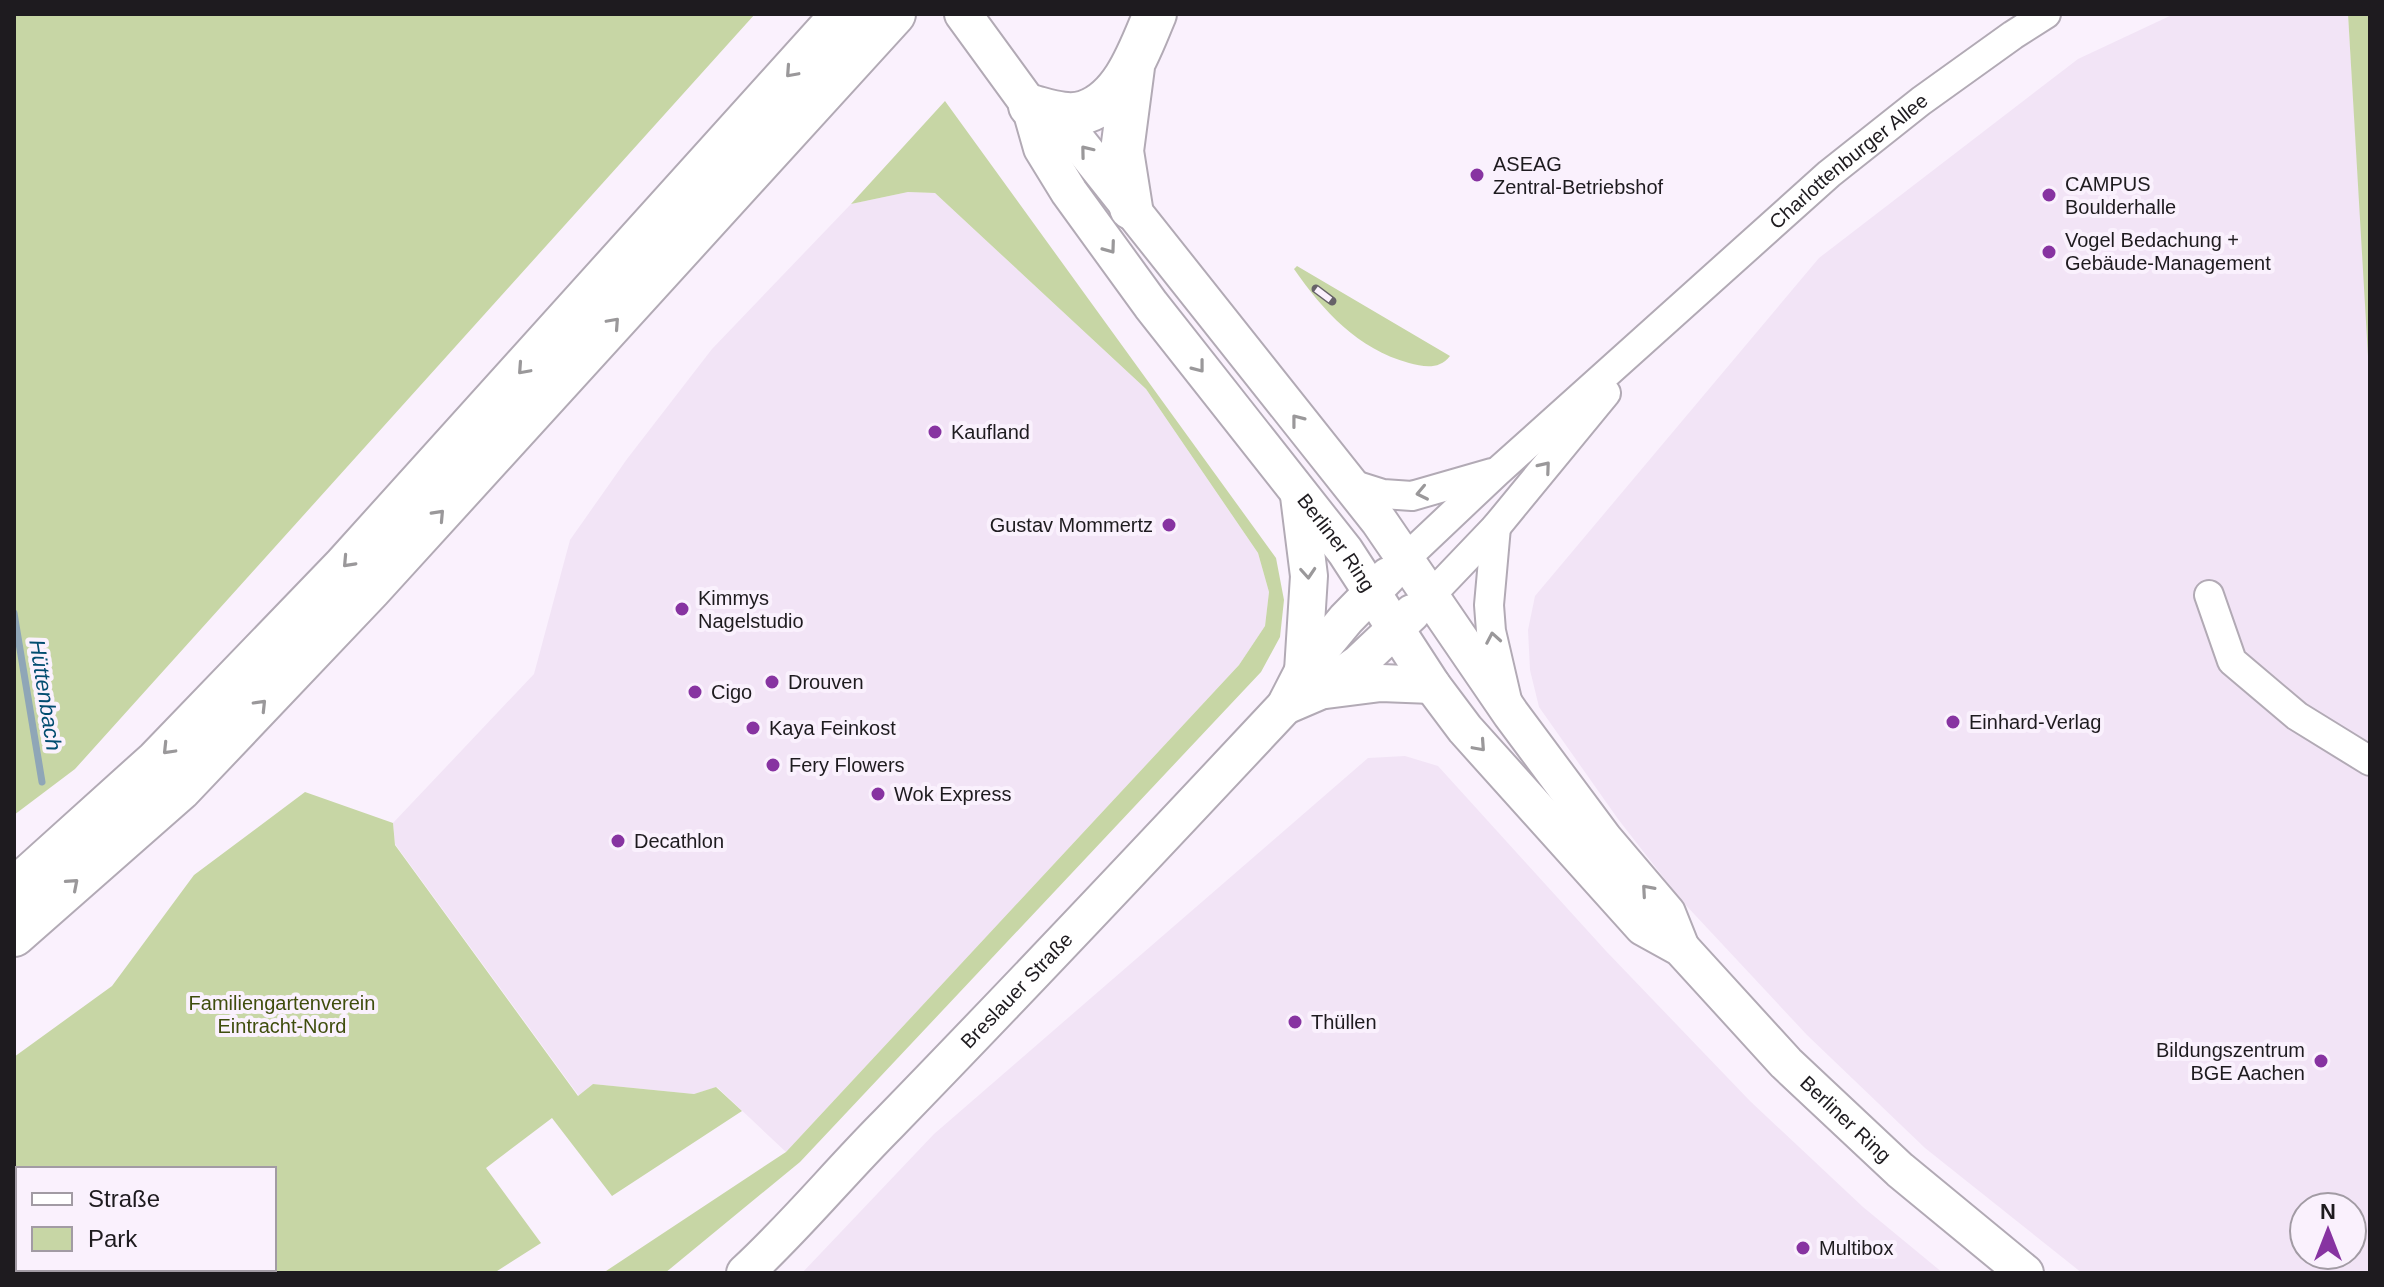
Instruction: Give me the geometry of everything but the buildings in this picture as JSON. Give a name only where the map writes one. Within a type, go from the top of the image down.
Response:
[{"type":"highway","points":[[14,890],[157,761],[345,566],[843,14]]},
{"type":"highway","points":[[1030,106],[1059,114],[1083,113],[1107,101],[1133,65],[1155,14]]},
{"type":"highway","points":[[14,935],[180,789],[370,589],[892,17]]},
{"type":"highway","points":[[1131,208],[1122,151],[1133,65]]},
{"type":"main road","name":"Berliner Ring","points":[[963,14],[1030,106],[1042,148],[1069,192],[1151,305],[1345,551],[1394,630],[1465,729],[1643,927],[1681,948],[1786,1063],[1900,1170],[2025,1273]]},
{"type":"main road","name":"Berliner Ring","points":[[1030,106],[1071,133],[1379,521],[1511,714],[1604,839],[1667,913],[1681,948]]},
{"type":"main road","points":[[1299,496],[1309,576],[1311,681],[1432,685]]},
{"type":"main road","name":"Breslauer Straße","points":[[745,1273],[782,1239],[883,1128],[1311,681],[1372,592],[1405,559]]},
{"type":"main road","name":"Charlottenburger Allee","points":[[1394,630],[1431,595]]},
{"type":"main road","name":"Breslauer Straße","points":[[1311,681],[1359,663],[1394,630]]},
{"type":"street","name":"Charlottenburger Allee","points":[[1405,559],[1497,472],[1829,174],[1921,101],[2046,14]]},
{"type":"street","name":"Charlottenburger Allee","points":[[1431,595],[1496,527],[1662,326]]},
{"type":"street","points":[[1345,482],[1383,494],[1412,496],[1497,472]]},
{"type":"street","points":[[1496,527],[1490,618],[1511,714]]},
{"type":"street","points":[[2209,595],[2232,661],[2297,716],[2370,761]]},
{"type":"shaded area","points":[[2174,14],[2348,14],[2370,373],[2370,1273],[2082,1273],[1925,1148],[1807,1035],[1681,900],[1618,819],[1539,707],[1530,670],[1528,630],[1535,596],[1819,258],[2078,59]]},
{"type":"shaded area","points":[[908,192],[935,193],[1146,389],[1258,553],[1269,592],[1265,626],[1239,665],[786,1152],[717,1087],[694,1094],[593,1084],[579,1096],[395,844],[393,823],[534,674],[570,540],[627,459],[712,349],[851,204]]},
{"type":"shaded area","points":[[1405,756],[1438,766],[1606,951],[1750,1101],[1863,1207],[1943,1273],[802,1273],[934,1134],[1368,758]]},
{"type":"green space","points":[[14,14],[755,14],[75,769],[14,815]]},
{"type":"green space","points":[[2348,14],[2370,14],[2369,373]]},
{"type":"green space","points":[[945,101],[1276,558],[1284,600],[1280,637],[1261,672],[800,1162],[665,1273],[603,1273],[786,1152],[1239,665],[1265,626],[1269,592],[1258,553],[1146,389],[935,193],[908,192],[851,204]]},
{"type":"green space","points":[[1297,266],[1450,356],[1441,364],[1426,366],[1391,357],[1374,348],[1330,314],[1294,269]]},
{"type":"green space","name":"Familiengartenverein Eintracht-Nord","points":[[305,792],[393,823],[395,845],[578,1096],[593,1084],[694,1094],[716,1087],[742,1111],[612,1196],[552,1118],[486,1168],[541,1243],[494,1273],[14,1273],[14,1057],[112,986],[194,875]]},
{"type":"waterway","name":"Hüttenbach","points":[[14,613],[42,782]]},
{"type":"railway","points":[[1316,289],[1332,301]]},
{"type":"place","name":"ASEAG Zentral-Betriebshof","points":[[1477,175]]},
{"type":"place","name":"CAMPUS Boulderhalle","points":[[2049,195]]},
{"type":"place","name":"Vogel Bedachung + Gebäude-Management","points":[[2049,252]]},
{"type":"place","name":"Kaufland","points":[[935,432]]},
{"type":"place","name":"Gustav Mommertz","points":[[1169,525]]},
{"type":"place","name":"Kimmys Nagelstudio","points":[[682,609]]},
{"type":"place","name":"Drouven","points":[[772,682]]},
{"type":"place","name":"Cigo","points":[[695,692]]},
{"type":"place","name":"Einhard-Verlag","points":[[1953,722]]},
{"type":"place","name":"Kaya Feinkost","points":[[753,728]]},
{"type":"place","name":"Fery Flowers","points":[[773,765]]},
{"type":"place","name":"Wok Express","points":[[878,794]]},
{"type":"place","name":"Decathlon","points":[[618,841]]},
{"type":"place","name":"Thüllen","points":[[1295,1022]]},
{"type":"place","name":"Bildungszentrum BGE Aachen","points":[[2321,1061]]},
{"type":"place","name":"Multibox","points":[[1803,1248]]}]
